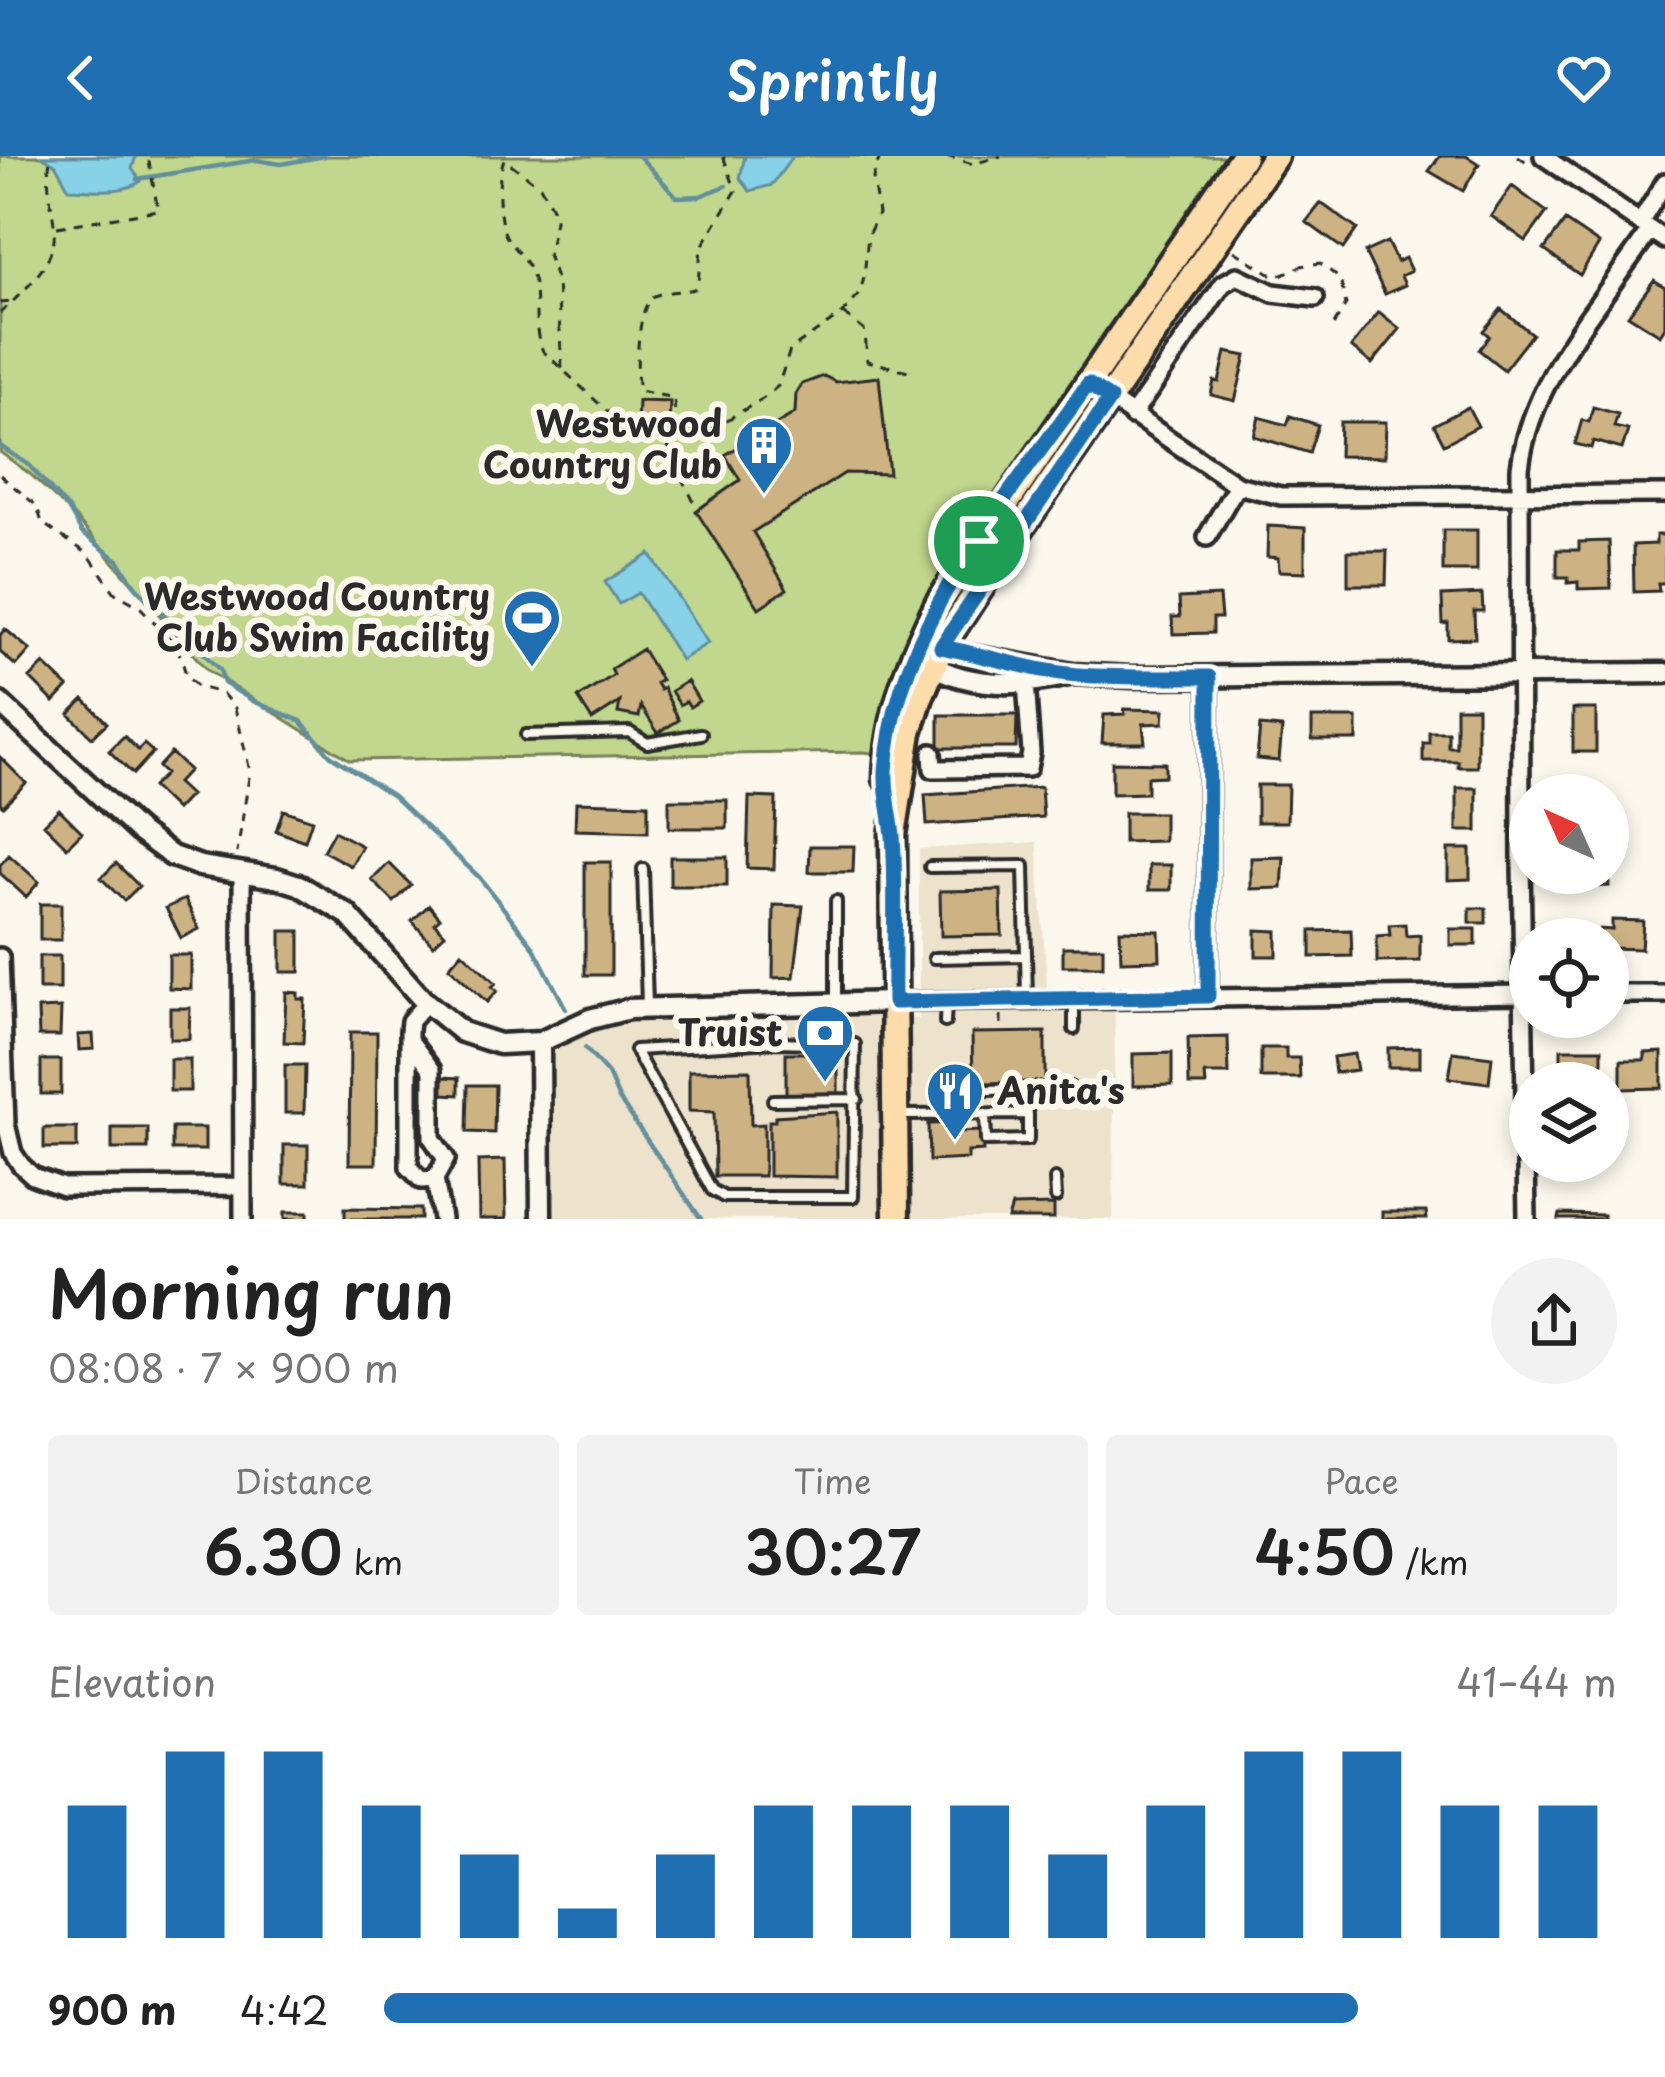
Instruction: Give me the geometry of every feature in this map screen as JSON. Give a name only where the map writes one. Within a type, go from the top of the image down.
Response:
[{"type":"main road","points":[[896,1219],[893,835],[909,732],[928,656],[960,568],[1243,156]]},
{"type":"main road","points":[[928,656],[1275,156]]},
{"type":"street","points":[[1539,163],[1652,231]]},
{"type":"street","points":[[1524,918],[1523,442],[1538,397],[1652,231],[1665,182]]},
{"type":"street","points":[[1132,416],[1223,284],[1237,276],[1273,293],[1315,298]]},
{"type":"street","points":[[1088,384],[1237,485],[1281,496],[1665,494]]},
{"type":"street","points":[[1207,537],[1237,485]]},
{"type":"street","points":[[928,656],[1016,661],[1073,674]]},
{"type":"street","points":[[928,656],[972,680],[1026,682],[1073,674],[1665,673]]},
{"type":"street","points":[[1208,996],[1209,677]]},
{"type":"street","points":[[932,754],[933,770],[1028,768],[1026,682]]},
{"type":"street","points":[[0,704],[160,849],[190,864],[240,862],[299,885],[347,914],[426,1003],[445,1021],[480,1040],[519,1045],[540,1042],[608,1012],[647,1008],[1509,994]]},
{"type":"street","points":[[240,862],[243,1219]]},
{"type":"street","points":[[0,958],[6,1124],[21,1165],[33,1176],[63,1187],[242,1186]]},
{"type":"street","points":[[1629,994],[1665,994]]},
{"type":"street","points":[[411,1042],[432,1070],[432,1133],[446,1160],[435,1179],[421,1180],[411,1174],[410,1021],[426,1003]]},
{"type":"street","points":[[1527,1219],[1528,1038]]},
{"type":"street","points":[[540,1042],[541,1219]]},
{"type":"street","points":[[409,1134],[432,1133]]},
{"type":"street","points":[[435,1179],[442,1219]]},
{"type":"lane","points":[[526,736],[629,732],[647,743],[701,734]]},
{"type":"lane","points":[[930,867],[1024,866],[1027,1000]]},
{"type":"lane","points":[[644,869],[647,1008]]},
{"type":"lane","points":[[836,901],[836,1004]]},
{"type":"lane","points":[[934,958],[1026,956]]},
{"type":"lane","points":[[1074,999],[1074,1029]]},
{"type":"lane","points":[[945,1022],[946,1002]]},
{"type":"lane","points":[[775,1042],[855,1044],[857,1099],[853,1197],[724,1197],[712,1190],[635,1050],[775,1042]]},
{"type":"lane","points":[[944,1085],[961,1090],[1070,1087]]},
{"type":"lane","points":[[773,1100],[857,1099]]},
{"type":"lane","points":[[895,1116],[985,1114],[1028,1114],[1028,1140],[986,1141],[985,1114]]},
{"type":"lane","points":[[1055,1180],[1056,1197]]},
{"type":"path","points":[[0,313],[46,263],[55,228],[47,194],[51,156]]},
{"type":"path","points":[[55,228],[158,211],[148,156]]},
{"type":"path","points":[[676,433],[674,398],[639,391],[637,385],[645,306],[656,295],[694,289],[698,283],[700,248],[736,191],[723,156]]},
{"type":"path","points":[[667,444],[683,429],[712,429],[764,398],[778,386],[790,350],[859,296],[868,236],[878,214],[873,178],[880,156]]},
{"type":"path","points":[[946,156],[973,164],[1001,156]]},
{"type":"path","points":[[1518,156],[1539,163]]},
{"type":"path","points":[[503,158],[540,186],[556,214],[548,255],[556,282],[562,368]]},
{"type":"path","points":[[503,158],[506,235],[531,272],[536,336],[543,351],[626,429],[667,444],[697,509]]},
{"type":"path","points":[[1227,247],[1276,277],[1320,263],[1340,279],[1346,305],[1334,324],[1326,326]]},
{"type":"path","points":[[0,303],[12,302]]},
{"type":"path","points":[[843,313],[865,331],[868,361],[916,373]]},
{"type":"path","points":[[0,475],[38,506],[42,523],[88,554],[116,593],[139,606],[177,646],[187,677],[198,687],[222,694],[235,708],[250,771],[240,862]]},
{"type":"path","points":[[1001,1015],[1001,1029]]},
{"type":"shaded area","points":[[1037,842],[1048,999],[1115,998],[1113,1219],[549,1219],[553,1037],[631,1002],[919,1019],[919,849]]},
{"type":"green space","name":"Westwood Country Club","points":[[0,156],[1243,156],[960,568],[888,755],[350,760],[207,670],[74,516],[0,452]]},
{"type":"water","points":[[42,156],[136,156],[132,169],[141,181],[116,190],[69,189],[56,165]]},
{"type":"water","points":[[745,156],[793,156],[772,185],[750,191],[740,178]]},
{"type":"water","points":[[650,554],[708,643],[681,660],[638,593],[619,604],[605,582]]},
{"type":"building","points":[[1440,156],[1466,156],[1479,164],[1463,191],[1429,171]]},
{"type":"building","points":[[1512,186],[1547,212],[1526,241],[1491,216]]},
{"type":"building","points":[[1321,203],[1357,229],[1343,249],[1306,222]]},
{"type":"building","points":[[1565,221],[1599,244],[1580,275],[1544,250]]},
{"type":"building","points":[[1387,242],[1397,262],[1405,258],[1411,271],[1401,276],[1405,285],[1385,294],[1365,252]]},
{"type":"building","points":[[1654,280],[1665,287],[1665,327],[1660,335],[1628,315]]},
{"type":"building","points":[[1501,309],[1532,334],[1504,370],[1479,350],[1489,336],[1483,331]]},
{"type":"building","points":[[1379,312],[1400,329],[1372,364],[1351,347]]},
{"type":"building","points":[[1226,352],[1246,356],[1235,401],[1211,395]]},
{"type":"building","name":"Westwood Country Club","points":[[824,376],[836,382],[879,377],[889,474],[845,473],[753,532],[787,589],[759,608],[696,511],[740,480],[725,455],[795,413],[802,384]]},
{"type":"building","points":[[638,401],[670,402],[669,427],[637,426]]},
{"type":"building","points":[[1468,407],[1478,426],[1444,444],[1434,425]]},
{"type":"building","points":[[1593,407],[1618,414],[1614,427],[1628,430],[1622,449],[1593,441],[1591,448],[1575,444],[1582,420],[1589,422]]},
{"type":"building","points":[[1290,416],[1318,425],[1309,453],[1254,436],[1259,417],[1287,425]]},
{"type":"building","points":[[1340,422],[1386,422],[1385,457],[1339,456]]},
{"type":"building","points":[[1268,526],[1305,528],[1305,572],[1279,571],[1278,558],[1267,557]]},
{"type":"building","points":[[1443,530],[1477,530],[1477,571],[1443,571]]},
{"type":"building","points":[[1656,535],[1665,535],[1665,583],[1658,583],[1659,591],[1634,592],[1633,545],[1656,544]]},
{"type":"building","points":[[1609,541],[1611,588],[1578,589],[1578,582],[1557,577],[1557,550],[1579,550],[1579,542]]},
{"type":"building","points":[[1348,551],[1387,551],[1386,585],[1348,585]]},
{"type":"building","points":[[1482,594],[1483,611],[1474,611],[1475,638],[1448,639],[1442,596]]},
{"type":"building","points":[[1219,596],[1221,618],[1213,618],[1213,633],[1173,634],[1172,617],[1180,617],[1179,598]]},
{"type":"building","points":[[5,629],[30,650],[16,666],[0,652],[0,635]]},
{"type":"building","points":[[642,649],[679,720],[658,733],[641,706],[639,717],[618,713],[620,702],[592,720],[578,698],[614,675],[611,669]]},
{"type":"building","points":[[44,664],[68,687],[54,702],[30,678]]},
{"type":"building","points":[[687,681],[699,701],[690,707],[686,701],[680,705],[671,691]]},
{"type":"building","points":[[84,699],[107,723],[92,737],[69,714]]},
{"type":"building","points":[[1456,707],[1477,707],[1477,767],[1458,767],[1458,761],[1423,761],[1423,743],[1429,743],[1429,732],[1448,732],[1448,747],[1456,747]]},
{"type":"building","points":[[1124,709],[1164,710],[1163,723],[1143,724],[1145,743],[1102,743],[1104,715],[1125,714]]},
{"type":"building","points":[[1573,709],[1596,709],[1596,752],[1573,752]]},
{"type":"building","points":[[939,715],[1017,715],[1016,748],[939,748]]},
{"type":"building","points":[[1312,718],[1357,718],[1357,740],[1312,740]]},
{"type":"building","points":[[1260,726],[1282,728],[1279,761],[1257,759]]},
{"type":"building","points":[[124,736],[138,750],[144,744],[153,752],[133,774],[109,751]]},
{"type":"building","points":[[171,753],[189,770],[177,783],[190,795],[176,810],[152,787],[165,774],[158,767]]},
{"type":"building","points":[[0,757],[26,783],[3,806],[0,803]]},
{"type":"building","points":[[1112,762],[1165,763],[1165,776],[1147,777],[1147,793],[1112,794]]},
{"type":"building","points":[[1257,785],[1288,785],[1287,822],[1257,822]]},
{"type":"building","points":[[1041,787],[1043,817],[927,825],[925,795]]},
{"type":"building","points":[[1457,788],[1477,788],[1477,831],[1457,831]]},
{"type":"building","points":[[749,797],[776,798],[774,869],[747,868]]},
{"type":"building","points":[[669,800],[727,800],[727,828],[669,828]]},
{"type":"building","points":[[576,802],[648,804],[648,832],[575,830]]},
{"type":"building","points":[[59,809],[82,832],[67,847],[44,824]]},
{"type":"building","points":[[283,810],[312,820],[305,841],[276,831]]},
{"type":"building","points":[[1124,813],[1164,813],[1164,841],[1124,842]]},
{"type":"building","points":[[334,831],[362,846],[351,866],[323,851]]},
{"type":"building","points":[[810,846],[854,846],[853,872],[809,872]]},
{"type":"building","points":[[1448,849],[1470,849],[1470,879],[1448,880]]},
{"type":"building","points":[[9,855],[39,882],[26,897],[0,873]]},
{"type":"building","points":[[670,857],[727,857],[727,886],[670,886]]},
{"type":"building","points":[[1284,857],[1282,888],[1251,889],[1251,858]]},
{"type":"building","points":[[585,862],[611,862],[611,975],[585,975]]},
{"type":"building","points":[[116,863],[139,886],[124,901],[101,878]]},
{"type":"building","points":[[389,863],[411,885],[394,902],[372,880]]},
{"type":"building","points":[[1149,865],[1171,865],[1171,890],[1149,890]]},
{"type":"building","points":[[1001,890],[1002,935],[941,936],[940,891]]},
{"type":"building","points":[[185,899],[199,929],[181,938],[166,908]]},
{"type":"building","points":[[40,904],[61,904],[61,940],[40,940]]},
{"type":"building","points":[[429,905],[445,934],[433,945],[412,921]]},
{"type":"building","points":[[774,905],[803,906],[794,977],[773,978]]},
{"type":"building","points":[[1470,908],[1486,908],[1486,923],[1470,923]]},
{"type":"building","points":[[1629,921],[1643,921],[1641,949],[1629,949]]},
{"type":"building","points":[[1405,924],[1406,936],[1420,935],[1420,961],[1377,962],[1377,936],[1390,935],[1389,925]]},
{"type":"building","points":[[1450,929],[1476,929],[1476,945],[1450,945]]},
{"type":"building","points":[[1120,930],[1159,931],[1160,960],[1121,961]]},
{"type":"building","points":[[1256,930],[1277,931],[1277,956],[1256,956]]},
{"type":"building","points":[[1351,930],[1352,956],[1311,957],[1311,931]]},
{"type":"building","points":[[281,931],[300,931],[300,972],[281,972]]},
{"type":"building","points":[[1063,947],[1103,947],[1103,966],[1063,966]]},
{"type":"building","points":[[462,952],[496,983],[492,987],[497,991],[487,1002],[449,967]]},
{"type":"building","points":[[169,955],[191,955],[191,989],[169,988]]},
{"type":"building","points":[[39,956],[60,956],[60,989],[39,989]]},
{"type":"building","points":[[286,992],[305,999],[303,1043],[284,1042]]},
{"type":"building","points":[[61,1008],[60,1036],[39,1036],[38,1009]]},
{"type":"building","points":[[170,1008],[190,1008],[189,1039],[170,1039]]},
{"type":"building","points":[[350,1032],[377,1032],[376,1164],[349,1164]]},
{"type":"building","points":[[1045,1032],[1045,1082],[973,1083],[972,1033]]},
{"type":"building","points":[[93,1034],[94,1049],[79,1050],[78,1035]]},
{"type":"building","points":[[1228,1037],[1229,1074],[1205,1074],[1206,1085],[1189,1085],[1188,1038]]},
{"type":"building","points":[[1420,1047],[1420,1067],[1388,1067],[1388,1048]]},
{"type":"building","points":[[1261,1048],[1286,1048],[1286,1058],[1299,1058],[1300,1078],[1261,1078]]},
{"type":"building","points":[[1561,1049],[1602,1049],[1602,1062],[1561,1062]]},
{"type":"building","points":[[1453,1052],[1492,1057],[1489,1083],[1449,1078]]},
{"type":"building","points":[[1662,1052],[1662,1088],[1629,1089],[1629,1062],[1621,1060],[1645,1060],[1645,1053]]},
{"type":"building","points":[[786,1053],[838,1053],[838,1095],[786,1095]]},
{"type":"building","points":[[1172,1053],[1172,1085],[1133,1086],[1133,1054]]},
{"type":"building","points":[[1354,1054],[1357,1070],[1335,1073],[1333,1057]]},
{"type":"building","points":[[170,1059],[190,1059],[190,1091],[170,1091]]},
{"type":"building","points":[[41,1060],[61,1060],[61,1094],[41,1094]]},
{"type":"building","points":[[285,1065],[305,1065],[304,1113],[285,1113]]},
{"type":"building","points":[[750,1070],[751,1125],[764,1124],[764,1176],[715,1176],[714,1112],[689,1111],[689,1071]]},
{"type":"building","points":[[443,1077],[459,1078],[459,1095],[443,1094]]},
{"type":"building","points":[[468,1085],[495,1085],[494,1133],[467,1132]]},
{"type":"building","points":[[837,1112],[837,1177],[769,1176],[769,1121],[775,1121],[775,1116]]},
{"type":"building","name":"Anita's","points":[[958,1123],[958,1132],[982,1131],[983,1151],[968,1152],[968,1159],[929,1161],[928,1124]]},
{"type":"building","points":[[44,1128],[77,1128],[77,1148],[44,1148]]},
{"type":"building","points":[[112,1128],[148,1128],[148,1149],[112,1149]]},
{"type":"building","points":[[172,1128],[205,1128],[205,1150],[172,1150]]},
{"type":"building","points":[[284,1145],[308,1145],[308,1184],[284,1184]]},
{"type":"building","points":[[505,1160],[506,1219],[479,1219],[478,1161]]},
{"type":"building","points":[[1054,1205],[1054,1219],[1008,1219],[1012,1206]]},
{"type":"building","points":[[345,1208],[421,1209],[421,1219],[345,1219]]},
{"type":"building","points":[[285,1212],[308,1212],[308,1219],[285,1219]]},
{"type":"building","points":[[1382,1212],[1426,1212],[1427,1219],[1382,1219]]},
{"type":"building","points":[[1560,1214],[1603,1215],[1603,1219],[1559,1219]]},
{"type":"waterway","points":[[137,179],[256,160],[281,164],[325,156]]},
{"type":"waterway","points":[[639,156],[677,197],[700,196],[726,186]]},
{"type":"waterway","points":[[0,446],[29,465],[69,510],[82,533],[118,560],[136,587],[220,670],[224,683],[301,721],[330,755],[393,796],[479,877],[533,946],[566,1009]]},
{"type":"waterway","points":[[585,1048],[608,1074],[619,1099],[701,1219]]},
{"type":"place","name":"Westwood Country Club","points":[[764,496]]},
{"type":"place","name":"Westwood Country Club Swim Facility","points":[[532,669]]},
{"type":"place","name":"Truist","points":[[825,1084]]},
{"type":"place","name":"Anita's","points":[[955,1142]]},
{"type":"route","points":[[1088,384],[1110,399],[941,647],[980,659],[1016,661],[1073,674],[1209,677],[1208,996],[894,1002],[893,835],[886,794],[890,742],[912,655],[979,541],[1088,384]]}]
